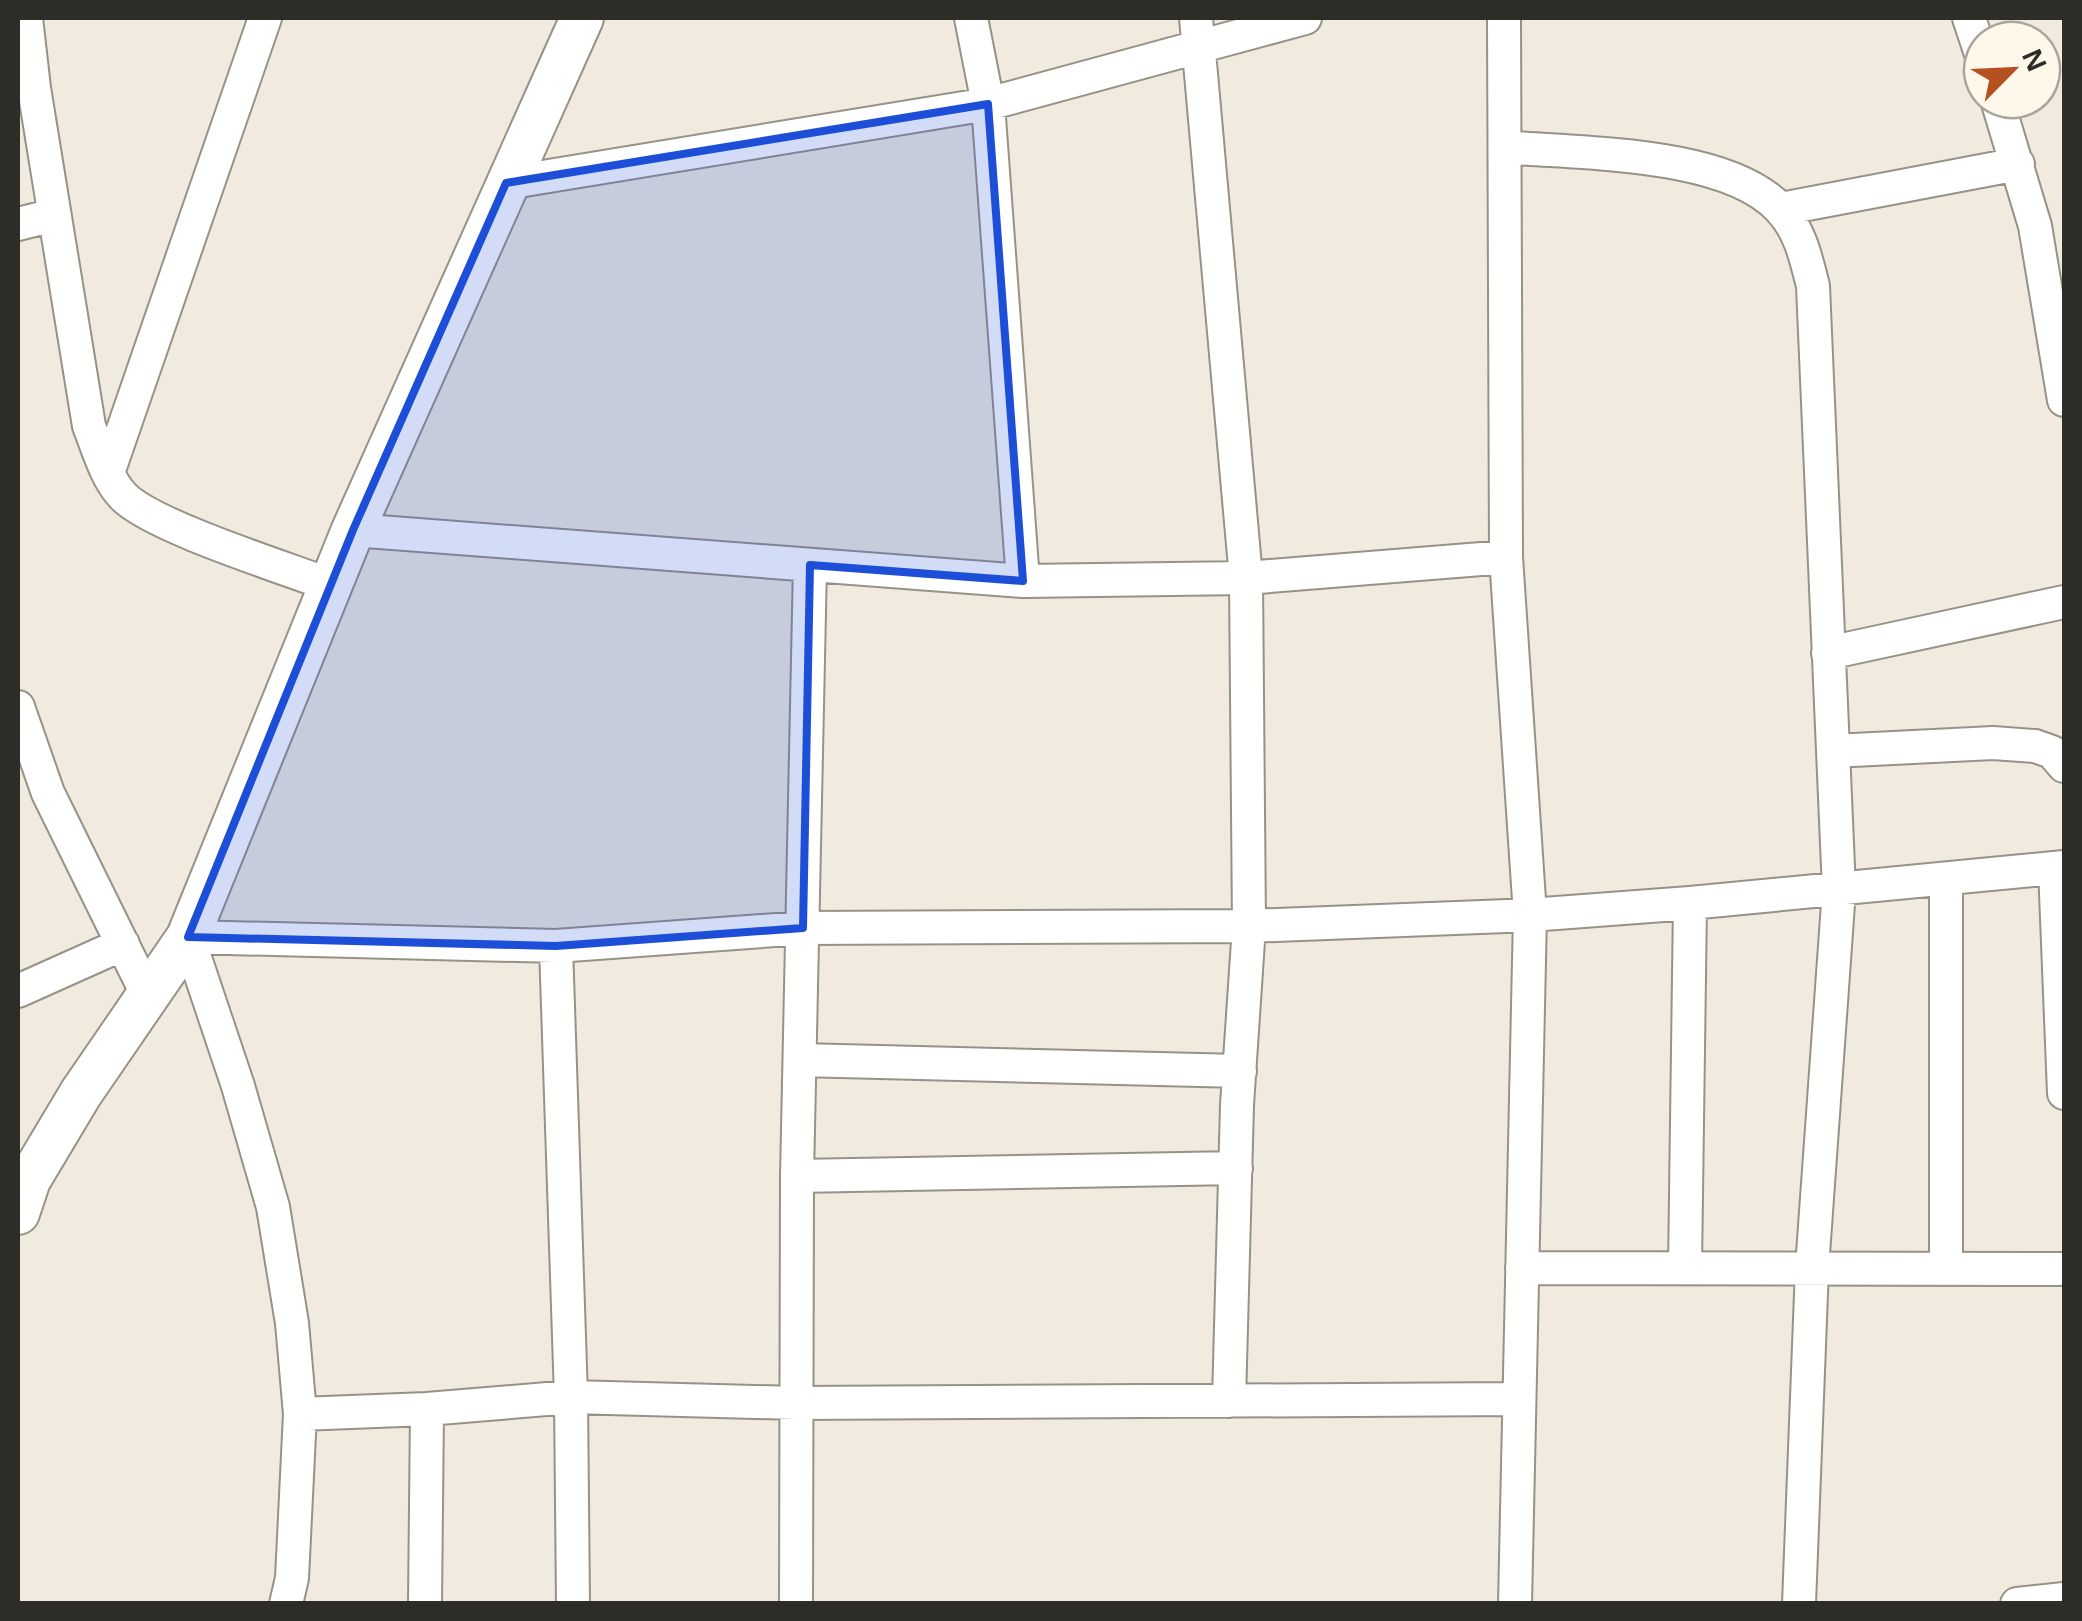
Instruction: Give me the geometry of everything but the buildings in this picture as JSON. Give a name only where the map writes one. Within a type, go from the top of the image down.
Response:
[{"type":"street","points":[[26,18],[89,426],[108,473],[124,498],[158,518],[330,585]]},
{"type":"street","points":[[108,473],[265,18]]},
{"type":"street","points":[[18,1213],[29,1180],[81,1093],[188,937],[353,530],[582,18]]},
{"type":"street","points":[[971,18],[988,104],[1024,581]]},
{"type":"street","points":[[506,183],[988,104],[1198,32],[1304,18]]},
{"type":"street","points":[[1504,18],[1506,557],[1530,915],[1515,1604]]},
{"type":"street","points":[[1198,32],[1246,578],[1249,926],[1236,1168],[1230,1400]]},
{"type":"street","points":[[2003,120],[2035,226],[2064,400]]},
{"type":"street","points":[[1505,147],[1692,164],[1751,186],[1780,209],[1804,246],[1813,286],[1839,890],[1812,1268],[1799,1604]]},
{"type":"street","points":[[1780,209],[2018,164]]},
{"type":"street","points":[[18,224],[54,215]]},
{"type":"street","points":[[353,530],[1024,581],[1246,578],[1506,557]]},
{"type":"street","points":[[796,1604],[797,1176],[810,565]]},
{"type":"street","points":[[1828,653],[2064,602]]},
{"type":"street","points":[[18,707],[48,793],[148,996]]},
{"type":"street","points":[[1833,751],[1992,743],[2052,752],[2064,766]]},
{"type":"street","points":[[188,937],[556,946],[803,928],[1249,926],[1530,915],[2060,867],[2064,1094]]},
{"type":"street","points":[[1946,879],[1946,1268]]},
{"type":"street","points":[[1685,1268],[1690,903]]},
{"type":"street","points":[[188,937],[273,1207],[292,1323],[300,1414],[292,1578],[286,1604]]},
{"type":"street","points":[[18,991],[123,944]]},
{"type":"street","points":[[556,946],[571,1397],[573,1604]]},
{"type":"street","points":[[800,1060],[1240,1071]]},
{"type":"street","points":[[797,1176],[1236,1168]]},
{"type":"street","points":[[1522,1268],[2064,1269]]},
{"type":"street","points":[[300,1414],[571,1397],[796,1403],[1520,1399]]},
{"type":"street","points":[[424,1604],[427,1409]]},
{"type":"street","points":[[2016,1604],[2064,1598]]},
{"type":"highlighted area","points":[[988,104],[1023,581],[810,565],[803,928],[556,946],[188,937],[353,530],[506,183]]}]
